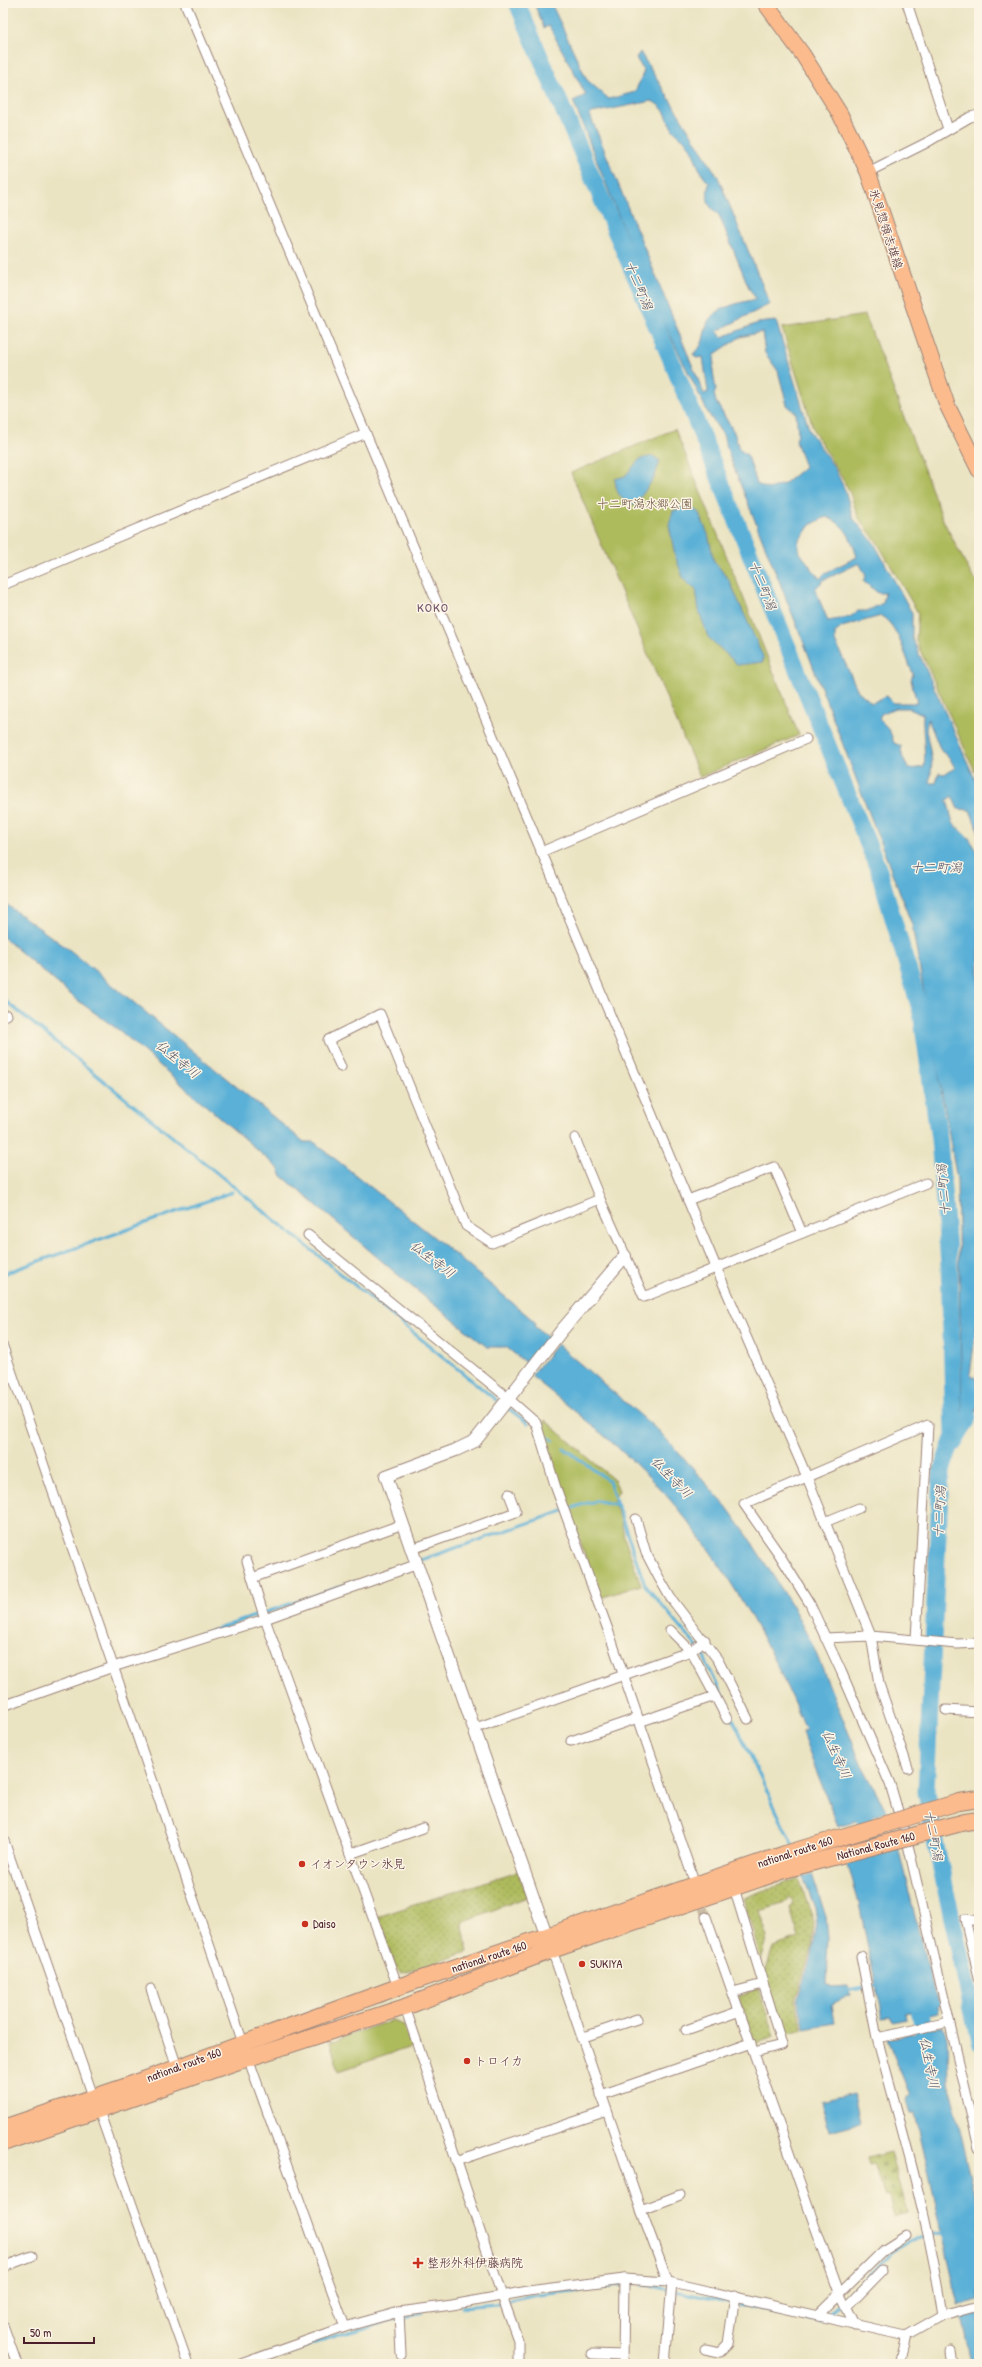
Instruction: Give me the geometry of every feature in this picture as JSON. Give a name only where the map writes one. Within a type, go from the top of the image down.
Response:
[{"type":"highway","name":"national route 160","points":[[3,2128],[177,2067],[246,2051],[405,2007],[549,1944],[959,1802],[979,1799]]},
{"type":"highway","name":"National Route 160","points":[[787,1862],[972,1821]]},
{"type":"highway","name":"national route 160","points":[[3,2143],[99,2111],[398,1987],[549,1944],[734,1888],[787,1862]]},
{"type":"main road","name":"氷見惣領志雄線","points":[[765,3],[803,55],[840,114],[868,172],[947,405],[977,462]]},
{"type":"street","points":[[185,3],[716,1267],[807,1477],[871,1636],[879,1684],[908,1768]]},
{"type":"street","points":[[907,3],[948,129]]},
{"type":"street","points":[[868,172],[926,143],[948,129],[979,115]]},
{"type":"street","points":[[3,585],[366,433]]},
{"type":"street","points":[[541,852],[806,739]]},
{"type":"street","points":[[341,1067],[328,1040],[380,1014],[466,1226],[492,1243],[600,1199]]},
{"type":"street","points":[[575,1138],[600,1199],[644,1297],[926,1183]]},
{"type":"street","points":[[688,1200],[774,1167],[802,1233]]},
{"type":"street","points":[[308,1235],[502,1393]]},
{"type":"street","points":[[625,1256],[519,1383],[475,1441],[456,1450],[386,1476],[418,1564],[473,1730],[641,2210],[670,2283],[665,2364]]},
{"type":"street","points":[[3,1347],[246,2051],[345,2327]]},
{"type":"street","points":[[511,1401],[536,1423],[554,1481],[692,1875]]},
{"type":"street","points":[[916,1639],[928,1425],[744,1504],[779,1554],[810,1604],[890,1784],[898,1811],[979,2148]]},
{"type":"street","points":[[412,1550],[516,1512],[510,1494]]},
{"type":"street","points":[[825,1522],[859,1508]]},
{"type":"street","points":[[636,1519],[646,1553],[658,1576],[670,1597],[705,1640],[718,1660],[748,1719]]},
{"type":"street","points":[[252,1578],[403,1524]]},
{"type":"street","points":[[247,1561],[265,1619],[398,1987]]},
{"type":"street","points":[[3,1706],[113,1667],[265,1619],[418,1564]]},
{"type":"street","points":[[670,1630],[691,1651],[727,1719]]},
{"type":"street","points":[[825,1638],[871,1636],[957,1644],[979,1643]]},
{"type":"street","points":[[473,1730],[691,1651],[705,1640]]},
{"type":"street","points":[[571,1741],[716,1696]]},
{"type":"street","points":[[946,1710],[979,1712]]},
{"type":"street","points":[[350,1854],[423,1828]]},
{"type":"street","points":[[3,1838],[93,2096]]},
{"type":"street","points":[[734,1888],[782,2045],[754,2052]]},
{"type":"street","points":[[706,1917],[840,2295],[855,2325]]},
{"type":"street","points":[[979,1921],[965,1919],[979,1976]]},
{"type":"street","points":[[860,1956],[877,2038],[912,2170],[946,2314]]},
{"type":"street","points":[[733,1992],[763,1984]]},
{"type":"street","points":[[151,1989],[177,2067]]},
{"type":"street","points":[[405,2007],[518,2340],[518,2364]]},
{"type":"street","points":[[686,2030],[740,2011]]},
{"type":"street","points":[[581,2038],[637,2019]]},
{"type":"street","points":[[877,2038],[949,2022]]},
{"type":"street","points":[[601,2095],[751,2043]]},
{"type":"street","points":[[99,2111],[188,2364]]},
{"type":"street","points":[[456,2161],[607,2111]]},
{"type":"street","points":[[641,2210],[680,2195]]},
{"type":"street","points":[[818,2315],[884,2250],[906,2236]]},
{"type":"street","points":[[3,2267],[32,2256]]},
{"type":"street","points":[[846,2308],[882,2270]]},
{"type":"street","points":[[241,2364],[345,2327],[399,2312],[624,2279],[670,2283],[734,2296],[906,2336],[946,2314],[979,2305]]},
{"type":"street","points":[[592,2354],[623,2359],[624,2279]]},
{"type":"street","points":[[705,2349],[720,2352],[728,2344],[734,2296]]},
{"type":"street","points":[[399,2312],[401,2355]]},
{"type":"street","points":[[3,2325],[17,2364]]},
{"type":"street","points":[[898,2364],[906,2336]]},
{"type":"street","points":[[951,2351],[953,2364]]},
{"type":"green space","points":[[865,315],[944,522],[973,578],[979,582],[979,780],[916,641],[918,613],[877,542],[858,517],[849,490],[814,431],[782,328]]},
{"type":"green space","name":"十二町潟水郷公園","points":[[675,429],[799,735],[700,777],[571,473]]},
{"type":"green space","points":[[545,1420],[615,1481],[619,1491],[613,1501],[621,1520],[624,1537],[641,1585],[600,1598],[541,1429]]},
{"type":"green space","points":[[518,1871],[527,1897],[462,1922],[468,1952],[407,1972],[402,1973],[396,1968],[377,1917]]},
{"type":"green space","points":[[799,1878],[814,1922],[812,1949],[795,2000],[803,2029],[786,2034],[782,2029],[765,1972],[773,1947],[799,1938],[790,1908],[793,1903],[790,1898],[783,1904],[759,1911],[768,1937],[761,1960],[743,1898]]},
{"type":"green space","points":[[759,1988],[774,2037],[755,2044],[738,1996]]},
{"type":"green space","points":[[392,2020],[404,2026],[411,2047],[339,2071],[330,2042]]},
{"type":"green space","points":[[890,2152],[907,2213],[894,2217],[888,2195],[885,2196],[874,2164],[869,2165],[867,2158]]},
{"type":"water","name":"十二町潟","points":[[534,3],[551,3],[587,80],[609,99],[635,92],[644,71],[636,58],[640,52],[718,177],[770,304],[717,331],[722,337],[758,323],[776,321],[810,432],[834,467],[845,490],[853,518],[874,543],[912,613],[912,638],[979,788],[979,833],[970,810],[958,809],[952,796],[947,800],[953,823],[969,838],[979,854],[979,1306],[970,1375],[979,1379],[979,1401],[975,1417],[962,1417],[957,1180],[912,925],[809,656],[730,458],[723,435],[708,413],[647,288],[573,101],[586,95],[549,26],[544,28]],"holes":[[[652,101],[664,110],[673,130],[691,148],[699,169],[709,183],[707,193],[709,205],[719,215],[749,288],[756,299],[734,304],[720,310],[709,320],[701,345],[693,354],[696,358],[703,357],[708,392],[704,394],[590,115],[592,113]],[[762,332],[765,353],[778,371],[787,405],[796,413],[798,433],[796,441],[805,467],[784,484],[768,489],[757,484],[748,456],[739,449],[734,432],[716,402],[714,394],[716,390],[713,371],[715,354],[740,337]],[[826,517],[833,520],[847,532],[857,557],[825,573],[820,579],[800,553],[798,542],[810,525]],[[859,563],[866,575],[863,581],[878,593],[885,593],[883,603],[867,611],[858,611],[850,617],[828,621],[815,589],[824,580]],[[881,616],[887,620],[892,626],[904,650],[913,674],[911,680],[917,703],[893,703],[886,696],[872,703],[858,691],[835,641],[835,633],[842,627]],[[895,708],[908,708],[923,714],[925,754],[924,767],[911,769],[902,756],[901,746],[894,743],[889,729],[879,719],[881,714]],[[928,719],[941,751],[949,757],[955,768],[944,774],[939,773],[936,783],[930,783],[932,761],[926,730]]]},
{"type":"water","points":[[653,456],[660,461],[654,478],[635,505],[626,502],[618,493],[615,479],[625,476],[640,459]]},
{"type":"water","points":[[689,505],[699,513],[708,534],[714,561],[729,580],[763,656],[763,662],[738,665],[708,637],[699,611],[696,590],[684,580],[675,556],[669,525],[673,511]]},
{"type":"water","points":[[3,902],[71,951],[304,1142],[314,1142],[440,1242],[534,1321],[535,1327],[549,1337],[527,1364],[506,1347],[487,1347],[411,1286],[281,1175],[279,1169],[120,1031],[77,1000],[3,937]]},
{"type":"water","points":[[557,1344],[660,1432],[726,1506],[745,1532],[790,1602],[813,1646],[861,1763],[887,1812],[838,1826],[805,1742],[802,1732],[806,1730],[792,1698],[762,1636],[745,1606],[708,1548],[665,1494],[634,1462],[600,1432],[531,1376]]},
{"type":"water","points":[[898,1847],[931,1982],[940,2005],[937,2006],[938,2013],[923,2016],[921,2010],[906,2013],[907,2019],[893,2022],[891,2017],[883,2018],[858,1900],[847,1862]]},
{"type":"water","points":[[812,1874],[826,1917],[828,1939],[826,1983],[832,1987],[848,1986],[850,1995],[832,2004],[835,2023],[805,2028],[797,2000],[812,1955],[817,1923],[815,1908],[803,1877]]},
{"type":"water","points":[[944,2026],[948,2038],[949,2082],[979,2212],[979,2301],[959,2306],[915,2113],[911,2113],[906,2097],[910,2095],[887,2039]]},
{"type":"water","points":[[854,2093],[860,2123],[829,2131],[821,2101]]},
{"type":"water","points":[[979,2310],[979,2364],[971,2364],[961,2315]]},
{"type":"waterway","name":"十二町潟","points":[[517,3],[672,362],[879,871],[921,1012],[939,1139],[949,1264],[954,1436],[941,1472],[926,1792],[935,1841],[979,2041]]},
{"type":"waterway","points":[[3,999],[496,1400]]},
{"type":"waterway","points":[[3,1274],[232,1192]]},
{"type":"waterway","points":[[509,1409],[528,1423]]},
{"type":"waterway","points":[[954,1443],[969,1417]]},
{"type":"waterway","points":[[547,1437],[553,1440]]},
{"type":"waterway","points":[[564,1448],[609,1481],[645,1585],[702,1653],[793,1846]]},
{"type":"waterway","points":[[418,1561],[587,1503],[598,1501],[618,1505]]},
{"type":"waterway","points":[[185,1640],[354,1582]]},
{"type":"waterway","name":"仏生寺川","points":[[856,1797],[881,1860]]},
{"type":"waterway","points":[[846,1990],[882,1984]]},
{"type":"waterway","name":"仏生寺川","points":[[915,1987],[926,2046]]},
{"type":"waterway","points":[[827,2316],[892,2252],[911,2240],[945,2232]]},
{"type":"waterway","points":[[462,2307],[496,2304],[538,2295],[634,2284]]},
{"type":"waterway","points":[[642,2284],[822,2322]]},
{"type":"waterway","points":[[258,2364],[331,2337],[422,2313]]},
{"type":"tunnel","points":[[699,1895],[706,1917]]},
{"type":"place","name":"イオンタウン氷見","points":[[302,1864]]},
{"type":"place","name":"Daiso","points":[[305,1924]]},
{"type":"place","name":"SUKIYA","points":[[582,1964]]},
{"type":"place","name":"トロイカ","points":[[467,2061]]},
{"type":"place","name":"整形外科伊藤病院","points":[[418,2263]]},
{"type":"district","name":"KOKO","points":[[433,607]]}]
